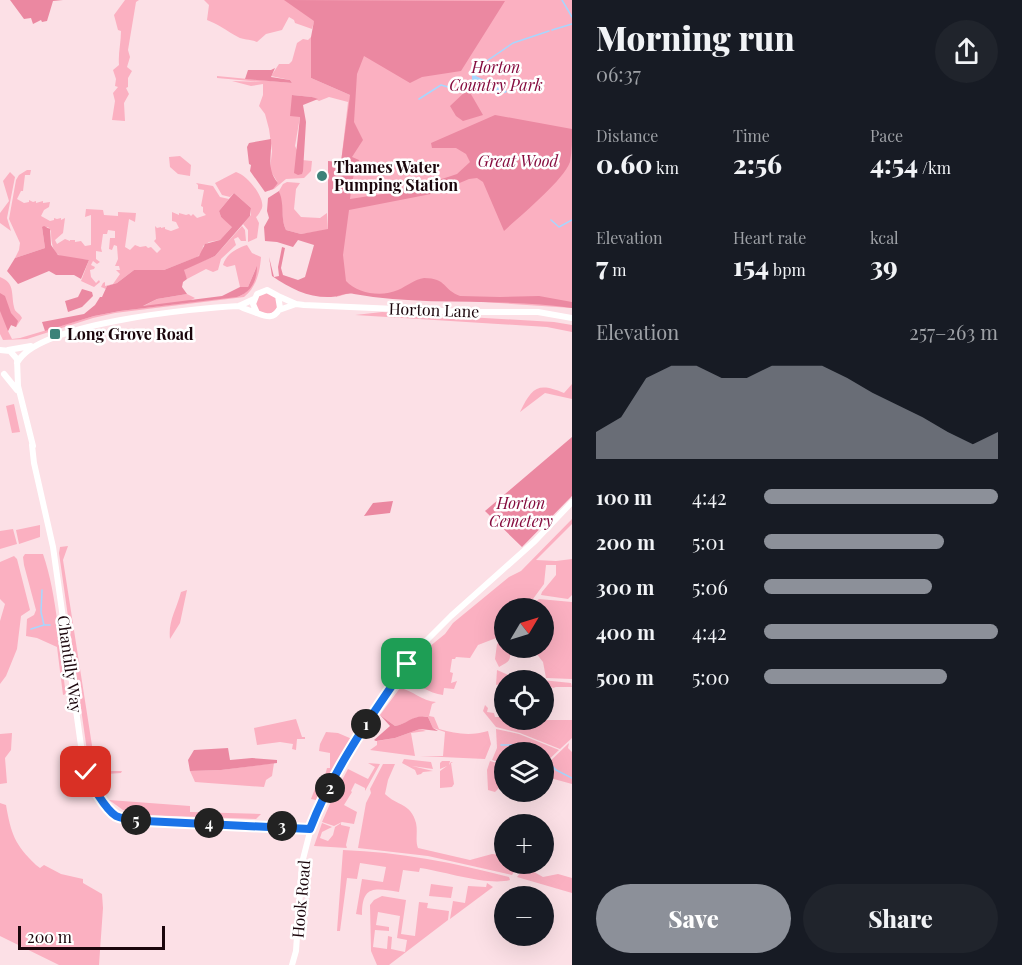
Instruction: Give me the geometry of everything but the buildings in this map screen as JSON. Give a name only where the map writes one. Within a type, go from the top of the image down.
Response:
[{"type":"street","points":[[1,373],[12,372],[23,353],[37,345],[88,326],[135,317],[239,306],[267,290],[278,296],[280,301],[279,310],[271,317],[261,316],[239,306]]},
{"type":"street","name":"Horton Lane","points":[[278,296],[296,304],[465,312],[538,312],[572,318]]},
{"type":"street","points":[[254,299],[257,313]]},
{"type":"street","name":"Horton Lane","points":[[279,310],[296,304]]},
{"type":"street","points":[[0,350],[37,345]]},
{"type":"street","points":[[8,350],[15,355],[16,364]]},
{"type":"street","name":"Chantilly Way","points":[[16,364],[20,396],[54,547],[84,766],[92,784],[115,815],[145,821],[310,829]]},
{"type":"street","name":"Chantilly Way","points":[[1,373],[10,380],[20,396]]},
{"type":"street","name":"Hook Road","points":[[292,965],[297,939],[302,863],[310,829],[352,747],[397,675],[417,650],[451,616],[535,541],[572,502]]},
{"type":"green space","points":[[10,0],[63,0],[53,1],[47,21],[42,22],[41,20],[33,24],[31,18],[24,19]]},
{"type":"green space","points":[[125,0],[139,0],[136,2],[128,50],[130,57],[127,67],[132,71],[126,88],[129,94],[124,103],[125,121],[112,120],[115,101],[113,93],[118,87],[115,86],[116,79],[113,70],[119,65],[121,31],[118,30],[114,15]]},
{"type":"green space","points":[[204,0],[572,0],[572,308],[350,293],[336,297],[341,162],[348,102],[329,97],[319,101],[312,97],[292,95],[300,117],[295,146],[302,160],[312,161],[311,171],[304,178],[286,179],[268,191],[278,183],[270,170],[272,151],[269,129],[265,114],[259,106],[263,95],[263,84],[251,86],[232,81],[263,82],[217,78],[217,76],[292,83],[290,80],[271,76],[279,64],[289,64],[292,61],[297,43],[311,37],[311,78],[350,95],[314,22],[312,29],[295,23],[289,17],[282,30],[266,34],[257,42],[240,38],[207,20],[209,5]]},
{"type":"green space","name":"Great Wood","points":[[284,0],[505,1],[461,71],[422,77],[410,83],[364,56],[357,74],[354,122],[363,140],[352,157],[360,163],[354,175],[350,199],[402,191],[457,174],[470,162],[466,154],[456,148],[432,148],[431,143],[495,115],[572,129],[571,158],[566,170],[530,208],[504,231],[483,182],[477,178],[469,179],[436,193],[349,210],[343,255],[346,281],[357,289],[378,294],[398,290],[424,278],[441,282],[450,291],[460,296],[539,296],[572,302],[572,308],[518,303],[408,300],[351,294],[323,297],[300,292],[272,276],[269,257],[274,277],[279,276],[278,267],[282,247],[285,248],[281,268],[283,275],[298,280],[305,277],[314,245],[298,240],[293,247],[265,241],[264,227],[269,218],[268,198],[279,191],[286,230],[301,234],[328,229],[328,161],[341,162],[350,95],[311,78],[311,37],[314,21]]},
{"type":"green space","points":[[275,68],[271,77],[290,80],[292,83],[245,79],[248,70]]},
{"type":"green space","points":[[468,89],[483,115],[463,121],[456,116],[450,106]]},
{"type":"green space","points":[[292,95],[318,99],[303,105],[306,122],[303,171],[298,175],[294,173],[300,117],[290,116]]},
{"type":"green space","points":[[271,139],[271,167],[278,183],[273,189],[265,192],[250,171],[247,147],[249,143]]},
{"type":"green space","points":[[180,156],[191,165],[190,176],[178,174],[170,167],[169,157]]},
{"type":"green space","points":[[27,170],[31,170],[30,175],[25,175],[23,191],[17,199],[24,203],[29,200],[36,201],[36,203],[50,202],[49,207],[41,216],[50,221],[54,218],[61,218],[61,220],[65,218],[63,233],[55,240],[57,244],[65,239],[81,241],[85,246],[91,245],[91,215],[85,217],[86,209],[103,210],[104,215],[118,216],[118,212],[136,213],[135,222],[129,219],[125,247],[130,250],[135,245],[146,246],[151,247],[157,253],[161,249],[154,241],[156,239],[155,226],[165,227],[171,231],[179,228],[176,222],[172,221],[172,212],[179,215],[179,213],[191,216],[193,214],[197,218],[206,215],[201,206],[204,190],[198,189],[196,183],[213,186],[220,197],[229,199],[219,211],[221,217],[233,226],[220,240],[203,246],[202,253],[197,257],[164,270],[134,270],[117,283],[107,286],[106,289],[101,287],[103,283],[105,282],[105,286],[113,284],[120,274],[116,270],[120,270],[119,266],[115,266],[118,259],[117,246],[114,245],[112,250],[109,249],[110,238],[115,238],[115,231],[108,230],[107,234],[103,234],[102,252],[96,251],[96,259],[100,262],[97,264],[93,261],[91,265],[95,267],[90,270],[91,277],[96,283],[99,280],[100,282],[94,287],[81,281],[89,260],[66,258],[56,253],[48,227],[42,227],[45,248],[15,258],[20,243],[9,219],[16,180]]},
{"type":"green space","points":[[10,172],[15,177],[7,218],[11,231],[0,223],[0,213],[9,201],[3,181]]},
{"type":"green space","points":[[236,172],[245,177],[254,187],[262,203],[262,208],[256,217],[259,223],[257,238],[248,242],[248,230],[243,224],[251,215],[251,208],[234,193],[230,197],[222,195],[215,183]]},
{"type":"green space","points":[[287,182],[300,183],[296,189],[294,209],[301,217],[320,218],[327,213],[328,230],[301,234],[286,230],[279,191]]},
{"type":"green space","points":[[234,193],[251,208],[250,216],[215,256],[184,270],[187,279],[183,282],[182,287],[187,294],[157,299],[143,306],[222,296],[240,287],[248,287],[257,266],[255,281],[242,295],[120,311],[94,316],[45,331],[42,322],[84,314],[102,297],[107,286],[117,283],[134,270],[164,270],[199,256],[205,244],[220,240],[232,227],[221,217],[219,211]]},
{"type":"green space","points":[[242,226],[245,230],[246,241],[241,241],[238,237],[234,239],[236,245],[221,259],[218,270],[213,272],[206,269],[187,279],[183,271],[186,268],[215,256]]},
{"type":"green space","points":[[42,227],[50,229],[51,245],[58,255],[89,260],[81,279],[74,275],[56,275],[49,271],[18,284],[7,271],[15,258],[45,248]]},
{"type":"green space","points":[[247,245],[252,253],[261,257],[257,279],[252,289],[244,297],[115,313],[27,339],[3,340],[0,334],[0,277],[10,285],[15,309],[22,318],[16,327],[11,325],[8,331],[12,339],[20,338],[94,316],[120,311],[240,296],[250,287],[256,268],[248,287],[240,287],[235,265],[227,267],[223,265],[232,252]]},
{"type":"green space","points":[[82,289],[92,292],[93,296],[82,307],[68,312],[65,301],[78,297]]},
{"type":"green space","points":[[267,292],[275,295],[278,303],[275,311],[267,314],[259,311],[256,303],[259,295]]},
{"type":"green space","points":[[0,293],[5,296],[11,313],[18,321],[16,327],[11,325],[8,331],[0,311]]},
{"type":"green space","points":[[187,294],[195,298],[189,301],[142,307],[157,299]]},
{"type":"green space","points":[[382,312],[554,322],[572,325],[572,332],[547,327],[355,315]]},
{"type":"green space","points":[[572,384],[572,399],[545,393],[520,412],[528,397],[537,389],[548,388],[564,393]]},
{"type":"green space","points":[[14,404],[20,432],[12,433],[6,406]]},
{"type":"green space","name":"Horton Cemetery","points":[[572,437],[572,496],[522,547],[485,511]]},
{"type":"green space","points":[[393,501],[390,513],[364,516],[373,503]]},
{"type":"green space","points":[[572,519],[572,524],[536,560],[572,559],[572,595],[568,599],[541,595],[556,575],[556,565],[546,565],[544,584],[534,598],[494,598],[494,639],[478,645],[470,658],[452,659],[451,683],[457,681],[454,689],[444,688],[443,695],[419,684],[409,672],[424,651],[445,634],[453,623],[509,577],[521,571]]},
{"type":"green space","points":[[40,525],[40,537],[19,544],[16,530]]},
{"type":"green space","points":[[13,529],[17,544],[0,549],[0,531]]},
{"type":"green space","points":[[68,546],[63,560],[96,771],[122,771],[121,773],[92,775],[90,772],[59,553],[60,547]]},
{"type":"green space","points":[[25,554],[43,554],[48,571],[66,694],[63,695],[57,647],[26,636],[27,619],[34,615],[36,610],[24,565]]},
{"type":"green space","points":[[14,556],[17,559],[30,610],[21,616],[17,649],[6,676],[0,684],[0,621],[5,604],[0,599],[0,562]]},
{"type":"green space","points":[[187,590],[180,623],[170,639],[171,621],[181,592]]},
{"type":"green space","points":[[554,600],[572,602],[572,679],[554,678],[554,670],[544,670],[540,658],[554,658]]},
{"type":"green space","points":[[495,658],[510,658],[499,667]]},
{"type":"green space","points":[[554,681],[571,683],[572,687],[554,688]]},
{"type":"green space","points":[[400,688],[436,702],[432,704],[429,716],[434,717],[439,729],[464,734],[488,731],[491,744],[485,759],[420,756],[443,756],[445,732],[433,728],[428,717],[415,718],[395,726],[380,715]]},
{"type":"green space","points":[[485,705],[488,708],[487,712],[494,713],[494,725],[483,711]]},
{"type":"green space","points":[[380,715],[395,726],[415,718],[428,717],[433,728],[438,731],[420,729],[395,738],[376,741],[374,740],[390,726]]},
{"type":"green space","points":[[296,719],[302,737],[305,739],[297,739],[296,750],[292,749],[293,744],[280,742],[257,745],[254,728]]},
{"type":"green space","points":[[554,720],[572,720],[572,738],[560,749],[554,747],[554,742],[542,742],[508,730],[554,730]]},
{"type":"green space","points":[[420,729],[426,731],[411,733],[415,756],[370,750],[377,745],[377,741],[395,738]]},
{"type":"green space","points":[[496,730],[519,734],[539,742],[497,742]]},
{"type":"green space","points":[[326,732],[338,733],[352,739],[316,800],[311,799],[316,786],[322,787],[327,768],[330,768],[330,753],[319,751]]},
{"type":"green space","points":[[12,733],[11,750],[5,758],[7,783],[0,784],[0,734]]},
{"type":"green space","points":[[569,743],[568,748],[572,752],[572,784],[554,779],[554,757]]},
{"type":"green space","points":[[228,748],[230,760],[252,758],[277,760],[277,763],[221,770],[190,771],[188,760],[194,750]]},
{"type":"green space","points":[[404,759],[431,762],[433,769],[412,766],[433,771],[417,775],[415,770],[402,763]]},
{"type":"green space","points":[[442,761],[450,761],[449,765],[451,762],[453,762],[451,763],[454,784],[452,787],[440,788],[440,771],[447,766],[440,769]]},
{"type":"green space","points":[[490,761],[494,762],[494,792],[488,790],[487,770]]},
{"type":"green space","points":[[274,763],[272,776],[266,780],[264,787],[195,782],[190,771],[221,770]]},
{"type":"green space","points":[[368,763],[380,764],[365,791],[365,788],[355,783],[344,805],[357,812],[354,824],[342,822],[334,826],[322,822],[348,769],[368,779],[375,767]]},
{"type":"green space","points":[[383,764],[395,764],[385,794],[411,812],[417,826],[418,848],[470,860],[494,854],[494,871],[428,856],[358,848],[370,789]]},
{"type":"green space","points":[[109,800],[190,806],[190,812],[261,814],[256,819],[145,815],[123,810]]},
{"type":"green space","points":[[0,803],[6,805],[12,831],[19,845],[36,865],[40,868],[44,865],[61,874],[83,879],[83,883],[102,894],[99,965],[59,965],[0,936]]},
{"type":"green space","points":[[322,823],[332,827],[322,832],[320,838],[328,841],[335,827],[341,823],[341,825],[350,827],[347,848],[314,846]]},
{"type":"green space","points":[[343,850],[427,859],[509,877],[510,880],[477,880],[420,868],[419,872],[403,870],[399,892],[376,890],[367,893],[364,898],[362,915],[356,914],[362,879],[383,882],[386,867],[360,863],[357,879],[347,878],[340,931],[337,931]]},
{"type":"green space","points":[[519,874],[538,874],[543,877],[558,874],[572,878],[572,893],[554,886],[517,877]]},
{"type":"green space","points":[[487,883],[493,887],[450,919],[453,901],[465,903],[468,886],[486,887]]},
{"type":"green space","points":[[431,884],[453,887],[451,898],[429,896]]},
{"type":"green space","points":[[382,896],[406,900],[401,934],[415,936],[419,902],[428,903],[427,908],[449,911],[448,920],[389,965],[377,965],[371,951],[370,905]],"holes":[[[378,912],[400,916],[397,938],[407,940],[405,952],[391,949],[392,937],[388,936],[387,949],[373,947],[375,930],[389,931],[389,927],[376,925]]]},
{"type":"water","points":[[475,70],[476,76],[507,91],[506,93],[485,90],[470,83]]},
{"type":"waterway","points":[[562,0],[572,17]]},
{"type":"waterway","points":[[552,30],[572,24]]},
{"type":"waterway","points":[[475,69],[513,43],[549,31]]},
{"type":"waterway","points":[[419,99],[441,85],[459,90],[470,83]]},
{"type":"waterway","points":[[551,220],[559,227],[572,220]]},
{"type":"waterway","points":[[42,590],[41,612],[44,625],[50,625]]},
{"type":"waterway","points":[[31,629],[44,625]]},
{"type":"waterway","points":[[554,768],[572,778]]},
{"type":"place","name":"Thames Water Pumping Station","points":[[322,176]]},
{"type":"place","name":"Long Grove Road","points":[[55,334]]},
{"type":"route","points":[[86,772],[110,810],[120,817],[145,821],[265,825],[310,829],[352,747],[397,675],[407,664]]},
{"type":"park label","name":"Horton Country Park","points":[[496,76]]}]
